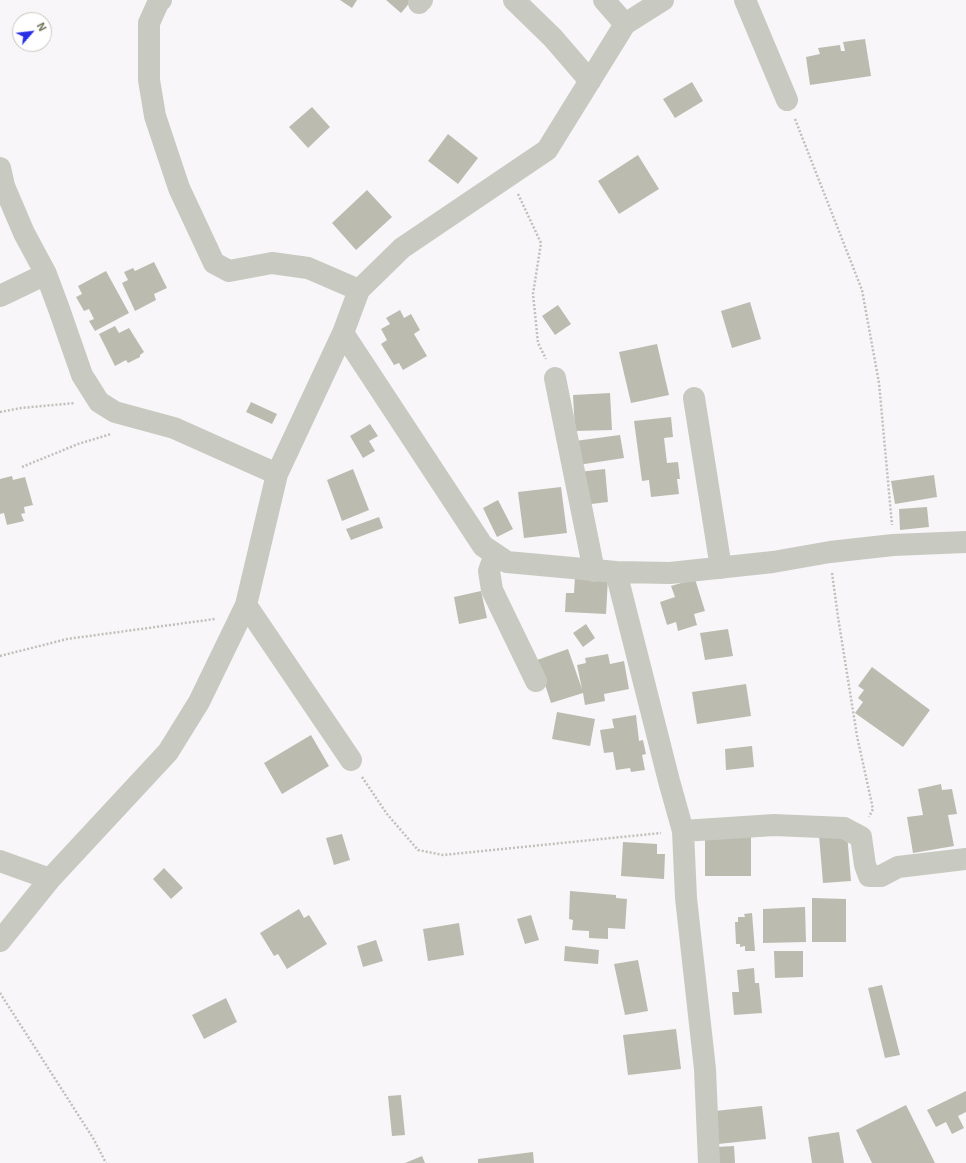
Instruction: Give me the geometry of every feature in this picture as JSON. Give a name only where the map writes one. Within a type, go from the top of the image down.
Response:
[{"type":"street","points":[[161,0],[149,23],[149,80],[156,116],[179,188],[214,263],[229,271],[272,263],[308,268],[359,290]]},
{"type":"street","points":[[514,0],[553,38],[590,81]]},
{"type":"street","points":[[604,0],[625,24]]},
{"type":"street","points":[[0,941],[50,879],[168,752],[198,702],[246,605],[277,474],[343,333],[359,290],[402,248],[547,150],[625,24],[663,0]]},
{"type":"street","points":[[745,0],[788,100]]},
{"type":"street","points":[[0,168],[4,186],[24,233],[46,274],[82,375],[99,402],[115,412],[174,428],[277,474]]},
{"type":"street","points":[[0,296],[46,274]]},
{"type":"street","points":[[343,333],[483,546],[507,562],[616,572],[670,573],[773,562],[830,552],[894,545],[966,542]]},
{"type":"street","points":[[555,378],[594,570]]},
{"type":"street","points":[[694,398],[721,568]]},
{"type":"street","points":[[495,554],[489,571],[492,590],[536,681]]},
{"type":"street","points":[[616,572],[669,782],[683,831],[686,898],[705,1069],[709,1163]]},
{"type":"street","points":[[246,605],[351,760]]},
{"type":"street","points":[[683,831],[774,825],[844,828],[861,837],[865,865],[870,876],[881,876],[898,867],[966,859]]},
{"type":"street","points":[[0,861],[50,879]]},
{"type":"path","points":[[788,100],[862,290],[879,383],[894,545]]},
{"type":"path","points":[[509,176],[541,243],[533,294],[538,343],[555,378]]},
{"type":"path","points":[[0,412],[20,408],[99,402]]},
{"type":"path","points":[[22,467],[78,444],[115,432]]},
{"type":"path","points":[[830,552],[846,672],[857,736],[873,809],[861,837]]},
{"type":"path","points":[[0,656],[67,639],[214,619],[246,605]]},
{"type":"path","points":[[351,760],[387,814],[418,850],[443,855],[683,831]]},
{"type":"path","points":[[0,993],[93,1138],[106,1163]]},
{"type":"building","points":[[340,0],[357,0],[352,8]]},
{"type":"building","points":[[386,0],[412,0],[401,13]]},
{"type":"building","points":[[865,39],[871,76],[810,85],[806,57],[820,54],[818,48],[840,45],[841,51],[845,51],[843,42]]},
{"type":"building","points":[[692,82],[703,101],[675,118],[663,99]]},
{"type":"building","points":[[312,107],[330,127],[308,148],[289,127]]},
{"type":"building","points":[[448,134],[478,158],[458,184],[428,161]]},
{"type":"building","points":[[638,155],[659,189],[619,214],[598,181]]},
{"type":"building","points":[[367,190],[392,217],[356,250],[332,223]]},
{"type":"building","points":[[154,262],[167,288],[154,294],[156,300],[135,311],[122,283],[128,280],[124,272],[133,268],[135,271]]},
{"type":"building","points":[[106,271],[129,313],[95,331],[89,321],[94,319],[89,309],[84,311],[76,297],[82,294],[78,286]]},
{"type":"building","points":[[750,302],[761,339],[732,348],[721,311]]},
{"type":"building","points":[[558,305],[571,324],[555,335],[542,316]]},
{"type":"building","points":[[400,310],[404,318],[411,314],[420,330],[414,334],[427,356],[403,370],[399,363],[394,365],[381,344],[387,340],[381,329],[390,324],[386,318]]},
{"type":"building","points":[[115,326],[119,333],[129,328],[144,352],[140,355],[140,357],[128,363],[126,360],[115,366],[99,334]]},
{"type":"building","points":[[657,344],[669,395],[631,403],[619,352]]},
{"type":"building","points":[[610,393],[612,430],[575,431],[573,395]]},
{"type":"building","points":[[251,402],[277,414],[272,424],[246,412]]},
{"type":"building","points":[[671,417],[673,437],[664,438],[667,463],[678,462],[680,479],[677,479],[679,494],[651,497],[649,480],[642,481],[634,421]]},
{"type":"building","points":[[370,424],[378,436],[369,441],[375,451],[363,458],[350,436]]},
{"type":"building","points":[[620,435],[624,458],[578,465],[575,441]]},
{"type":"building","points":[[353,469],[369,510],[342,521],[327,480]]},
{"type":"building","points":[[605,469],[608,502],[583,505],[579,472]]},
{"type":"building","points":[[934,475],[937,497],[895,504],[891,481]]},
{"type":"building","points":[[12,476],[13,480],[25,477],[33,505],[24,507],[25,513],[21,514],[24,521],[7,525],[4,513],[0,514],[0,479]]},
{"type":"building","points":[[561,487],[567,533],[524,538],[518,492]]},
{"type":"building","points":[[498,500],[513,529],[497,537],[483,508]]},
{"type":"building","points":[[927,507],[929,527],[900,530],[899,509]]},
{"type":"building","points":[[379,517],[383,528],[351,540],[346,529]]},
{"type":"building","points":[[575,576],[608,578],[606,614],[565,612],[566,593],[574,593]]},
{"type":"building","points":[[695,579],[705,611],[694,614],[697,625],[678,631],[676,622],[667,625],[660,602],[675,597],[671,586]]},
{"type":"building","points":[[481,591],[487,618],[459,624],[454,597]]},
{"type":"building","points":[[586,624],[595,638],[583,647],[573,633]]},
{"type":"building","points":[[728,629],[733,656],[705,660],[700,633]]},
{"type":"building","points":[[568,649],[582,689],[577,665],[586,663],[585,658],[608,654],[610,664],[624,661],[629,689],[604,694],[605,701],[585,705],[583,693],[551,703],[537,660]]},
{"type":"building","points":[[872,667],[930,710],[903,747],[855,713],[863,702],[858,698],[864,690],[858,686]]},
{"type":"building","points":[[746,684],[751,716],[697,724],[692,692]]},
{"type":"building","points":[[557,712],[595,719],[590,746],[552,739]]},
{"type":"building","points":[[636,715],[639,741],[643,740],[646,754],[642,755],[645,770],[631,772],[630,768],[616,770],[613,752],[604,753],[600,730],[614,728],[612,719]]},
{"type":"building","points":[[311,735],[329,766],[282,794],[264,763]]},
{"type":"building","points":[[752,746],[754,767],[726,770],[725,749]]},
{"type":"building","points":[[941,784],[942,790],[952,789],[957,814],[948,815],[954,846],[913,853],[907,817],[923,815],[918,789]]},
{"type":"building","points":[[847,833],[851,881],[823,883],[819,835]]},
{"type":"building","points":[[342,834],[350,860],[334,865],[326,838]]},
{"type":"building","points":[[751,837],[751,876],[705,876],[705,838]]},
{"type":"building","points":[[623,842],[657,844],[657,854],[665,854],[664,879],[621,876]]},
{"type":"building","points":[[164,868],[183,888],[171,899],[153,879]]},
{"type":"building","points":[[570,891],[616,895],[616,898],[627,899],[625,929],[608,928],[608,939],[589,938],[589,931],[572,930],[573,920],[569,919]]},
{"type":"building","points":[[812,898],[846,899],[846,942],[812,942]]},
{"type":"building","points":[[805,907],[806,942],[763,943],[763,909]]},
{"type":"building","points":[[299,909],[304,918],[309,915],[327,944],[287,969],[278,954],[274,956],[260,933]]},
{"type":"building","points":[[752,913],[755,951],[745,951],[745,946],[740,947],[740,944],[736,944],[735,922],[738,922],[738,917],[745,917],[744,914]]},
{"type":"building","points":[[531,915],[539,940],[525,944],[517,919]]},
{"type":"building","points":[[459,923],[464,955],[428,961],[423,929]]},
{"type":"building","points":[[376,940],[383,961],[363,967],[357,946]]},
{"type":"building","points":[[565,946],[599,950],[598,964],[564,961]]},
{"type":"building","points":[[774,951],[803,951],[803,977],[775,978]]},
{"type":"building","points":[[638,960],[648,1011],[625,1015],[614,964]]},
{"type":"building","points":[[754,968],[755,983],[759,983],[762,1013],[734,1015],[732,992],[739,992],[737,970]]},
{"type":"building","points":[[882,985],[900,1055],[885,1058],[868,988]]},
{"type":"building","points":[[226,998],[237,1022],[204,1039],[192,1015]]},
{"type":"building","points":[[676,1029],[681,1069],[628,1075],[623,1035]]},
{"type":"building","points":[[966,1091],[966,1112],[958,1116],[964,1128],[952,1134],[946,1122],[936,1127],[927,1110]]},
{"type":"building","points":[[401,1095],[405,1135],[392,1136],[388,1096]]},
{"type":"building","points":[[906,1105],[935,1163],[872,1163],[856,1130]]},
{"type":"building","points":[[762,1106],[766,1139],[718,1144],[715,1111]]},
{"type":"building","points":[[839,1132],[844,1163],[812,1163],[808,1137]]},
{"type":"building","points":[[734,1146],[735,1163],[716,1163],[716,1147]]},
{"type":"building","points":[[533,1152],[534,1163],[478,1163],[478,1159]]},
{"type":"building","points":[[422,1156],[425,1163],[405,1163]]}]
